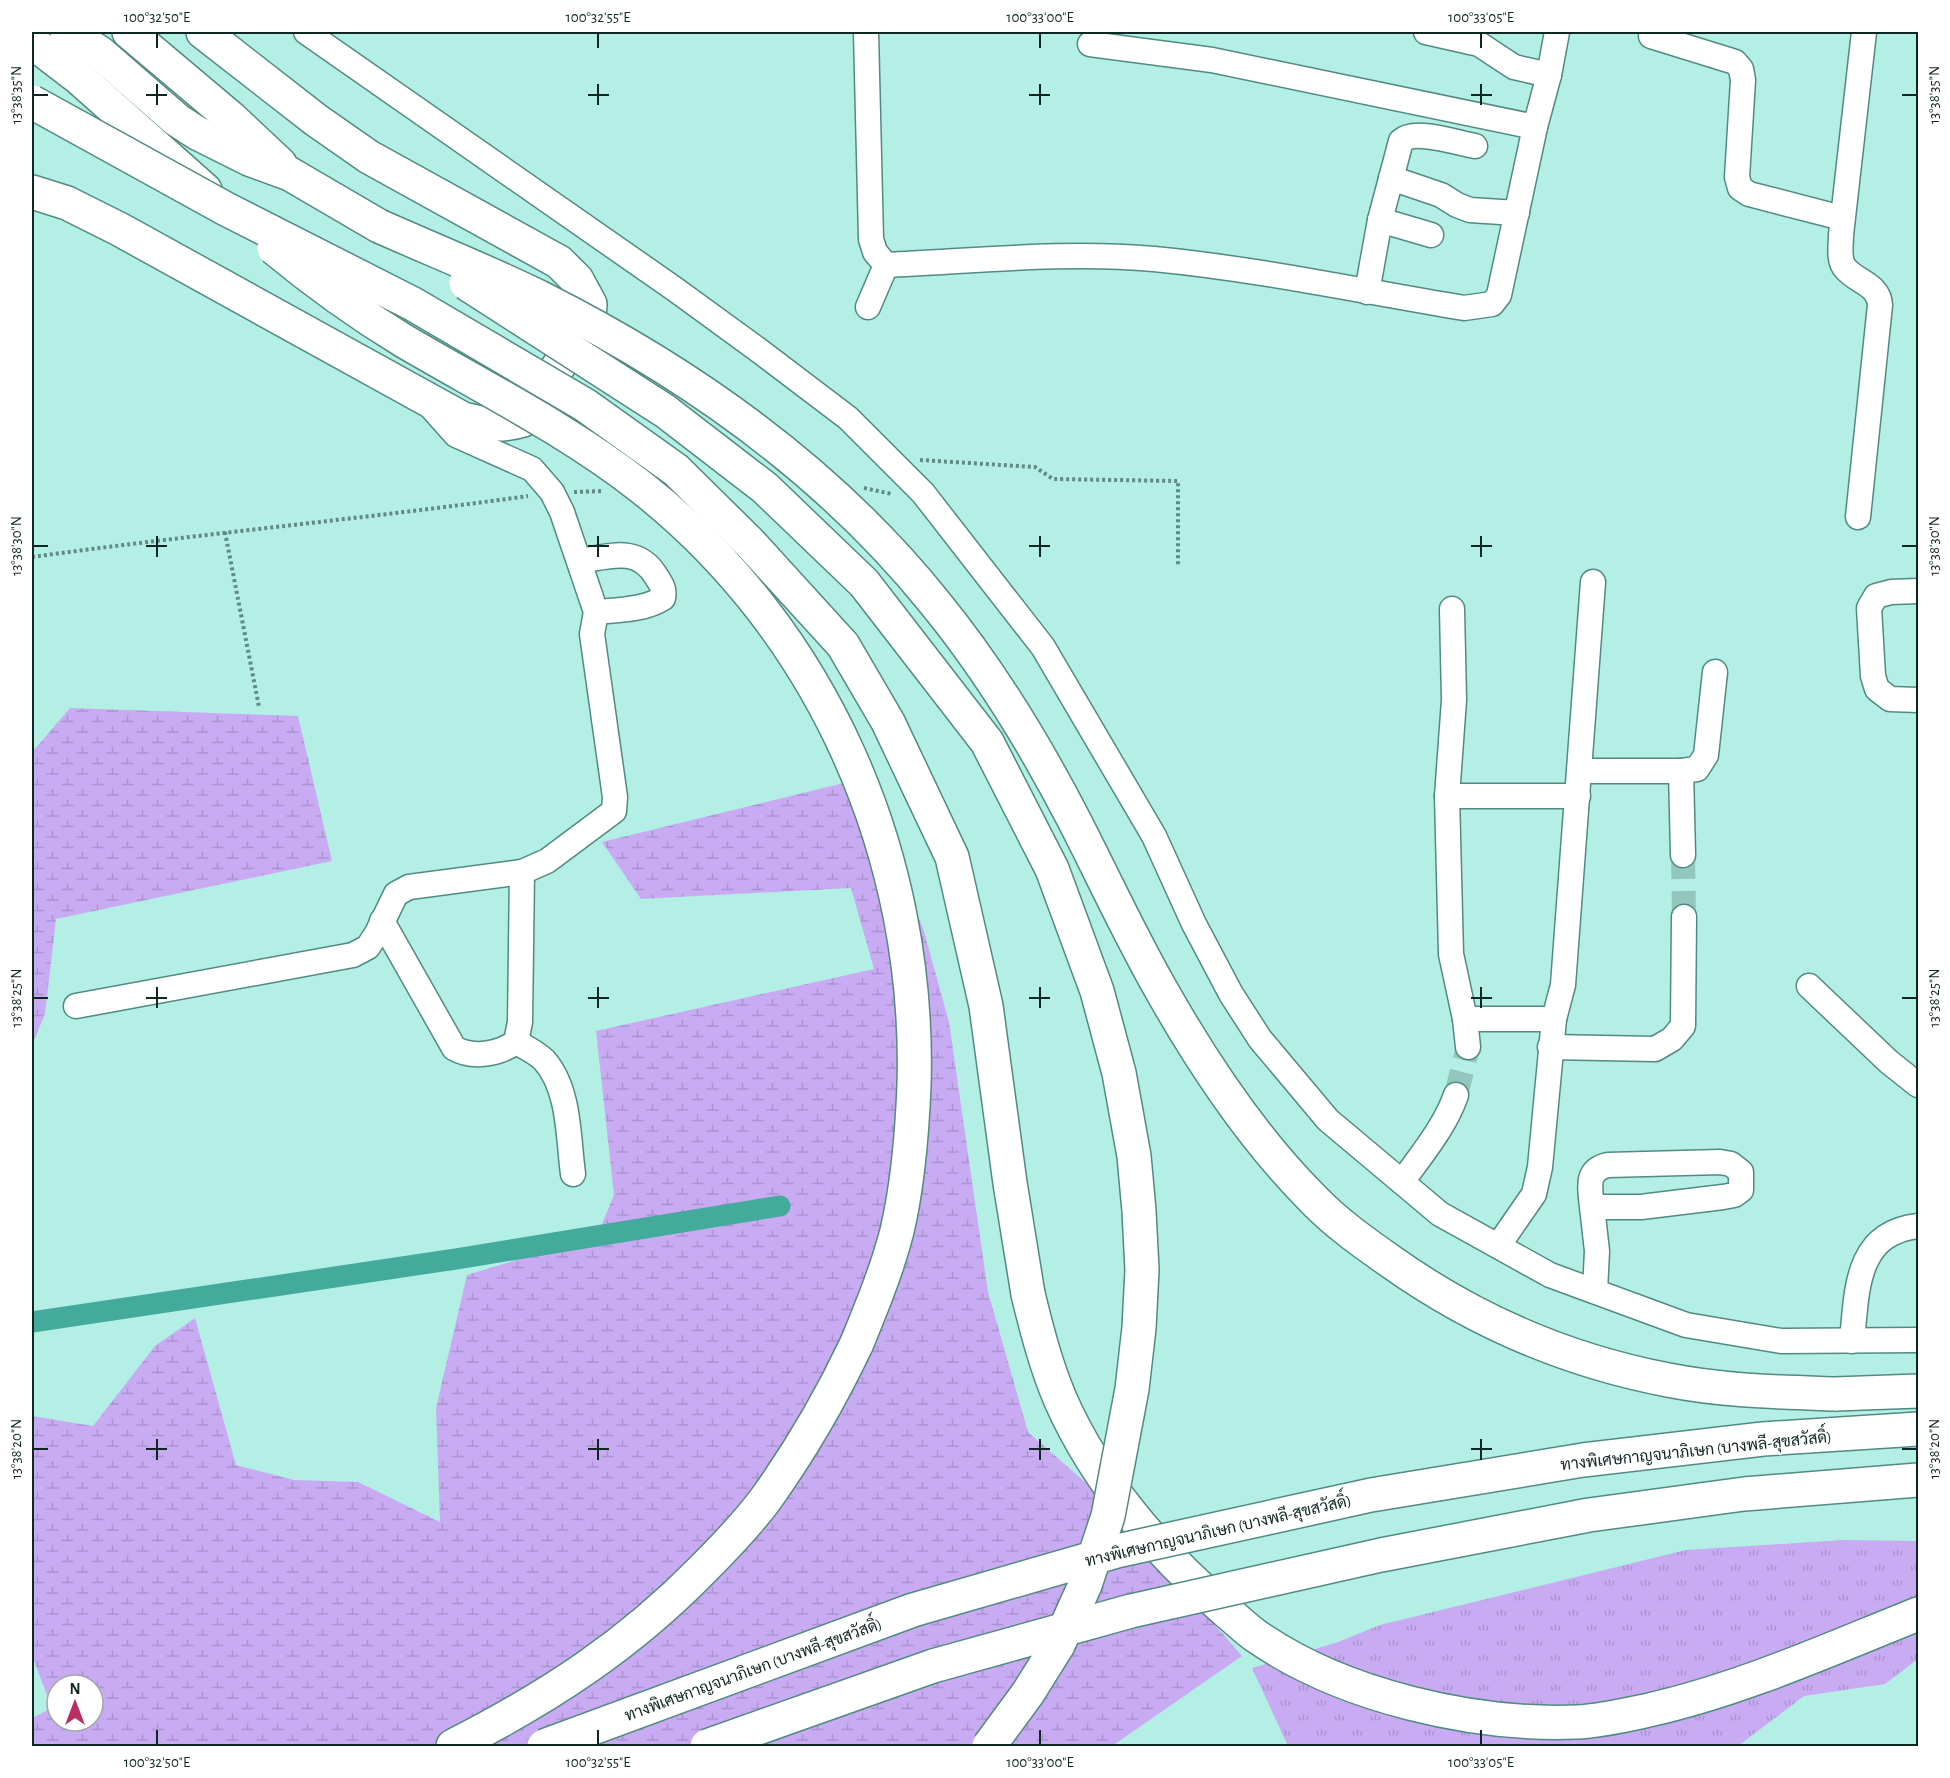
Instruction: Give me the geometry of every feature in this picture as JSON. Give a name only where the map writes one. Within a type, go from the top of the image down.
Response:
[{"type":"highway","points":[[67,32],[100,53],[177,120],[196,133],[249,159],[290,174],[379,226],[665,411],[765,488],[864,583],[987,742],[1052,868],[1097,991],[1119,1073],[1134,1156],[1142,1270],[1139,1329],[1132,1389],[1108,1516],[1085,1585],[1058,1645],[1028,1693],[989,1746]]},
{"type":"highway","points":[[129,32],[231,118],[290,174]]},
{"type":"highway","points":[[32,192],[67,203],[119,229],[463,419],[490,426],[512,424],[523,420],[589,320],[590,304],[577,280],[559,262],[400,175],[342,139],[203,32]]},
{"type":"highway","points":[[32,42],[79,78],[226,209],[312,279],[360,313],[575,440],[642,487],[699,538],[746,589],[814,685],[843,740],[866,794],[887,857],[903,922],[911,987],[915,1055],[908,1174],[897,1232],[879,1289],[833,1394],[764,1501],[720,1552],[678,1595],[631,1636],[581,1673],[511,1717],[453,1746]]},
{"type":"highway","points":[[32,102],[226,209],[413,304],[585,405],[676,470],[751,544],[843,645],[888,722],[952,857],[986,1006],[1028,1294],[1041,1348],[1061,1402],[1086,1449],[1118,1496],[1173,1563],[1256,1636],[1302,1663],[1349,1683],[1406,1702],[1458,1714],[1520,1721],[1579,1722],[1629,1714],[1716,1693],[1918,1614]]},
{"type":"highway","points":[[379,226],[539,297],[686,380],[755,429],[820,482],[882,541],[935,602],[981,664],[1027,734],[1161,991],[1232,1103],[1271,1155],[1317,1204],[1365,1244],[1460,1305],[1510,1330],[1560,1351],[1612,1368],[1671,1381],[1732,1389],[1835,1394],[1918,1391]]},
{"type":"highway","name":"ทางพิเศษกาญจนาภิเษก (บางพลี-สุขสวัสดิ์)","points":[[544,1746],[913,1610],[1117,1551],[1371,1495],[1582,1460],[1763,1439],[1918,1429]]},
{"type":"highway","points":[[707,1746],[944,1663],[1131,1611],[1381,1555],[1588,1515],[1744,1494],[1918,1480]]},
{"type":"street","points":[[306,32],[676,290],[848,418],[923,493],[1043,646],[1154,836],[1194,924],[1231,994],[1260,1039],[1328,1120],[1440,1214],[1550,1275],[1686,1325],[1780,1341],[1918,1340]]},
{"type":"street","points":[[866,32],[871,239],[875,252],[886,265]]},
{"type":"street","points":[[1426,32],[1479,44],[1514,67],[1550,75]]},
{"type":"street","points":[[886,265],[1072,256],[1153,259],[1246,271],[1464,308],[1492,304],[1499,296],[1535,128],[1550,75],[1557,32]]},
{"type":"street","points":[[1858,517],[1880,296],[1845,268],[1841,260],[1842,218],[1864,32]]},
{"type":"street","points":[[1651,36],[1735,62],[1742,69],[1737,177],[1740,188],[1749,194],[1842,218]]},
{"type":"street","points":[[1090,44],[1212,60],[1535,128]]},
{"type":"street","points":[[1367,292],[1380,220],[1401,141],[1406,136],[1421,136],[1475,146]]},
{"type":"street","points":[[1391,178],[1441,195],[1470,210],[1517,213]]},
{"type":"street","points":[[1380,220],[1431,235]]},
{"type":"street","points":[[868,307],[886,265]]},
{"type":"street","points":[[76,1006],[353,955],[368,947],[396,894],[409,887],[522,872],[546,861],[614,811],[615,797],[592,634],[596,612],[562,512],[552,492],[532,469],[456,435],[421,396]]},
{"type":"street","points":[[579,561],[620,555],[636,556],[649,565],[663,586],[663,598],[656,603],[596,612]]},
{"type":"street","points":[[1498,1246],[1534,1194],[1540,1167],[1550,1047],[1554,1019],[1563,985],[1593,582]]},
{"type":"street","points":[[1918,591],[1891,592],[1876,596],[1869,608],[1873,676],[1877,689],[1890,699],[1918,700]]},
{"type":"street","points":[[1452,609],[1454,700],[1447,796],[1451,954],[1465,1019],[1468,1047]]},
{"type":"street","points":[[1580,771],[1697,769],[1706,755],[1715,672]]},
{"type":"street","points":[[1681,771],[1683,855]]},
{"type":"street","points":[[1447,796],[1578,796]]},
{"type":"street","points":[[382,921],[454,1048],[465,1054],[481,1054],[506,1049],[516,1042],[520,1022],[522,872]]},
{"type":"street","points":[[1550,1047],[1655,1049],[1672,1039],[1683,1026],[1685,1005],[1684,917]]},
{"type":"street","points":[[1809,986],[1889,1062],[1918,1085]]},
{"type":"street","points":[[1465,1019],[1554,1019]]},
{"type":"street","points":[[516,1042],[543,1058],[553,1072],[563,1094],[573,1174]]},
{"type":"street","points":[[1402,1182],[1435,1135],[1451,1109],[1456,1095]]},
{"type":"street","points":[[1592,1207],[1641,1207],[1734,1195],[1740,1190],[1742,1172],[1731,1164],[1720,1162],[1600,1167],[1594,1172],[1590,1184],[1592,1207],[1596,1251],[1595,1291]]},
{"type":"street","points":[[1852,1341],[1858,1279],[1867,1257],[1885,1238],[1909,1227],[1918,1226]]},
{"type":"path","points":[[889,459],[1035,467],[1053,479],[1178,481],[1178,566]]},
{"type":"path","points":[[32,557],[225,532],[398,514],[552,492]]},
{"type":"path","points":[[225,532],[258,707]]},
{"type":"green space","points":[[70,708],[298,716],[332,861],[56,919],[45,1014],[32,1045],[32,750]]},
{"type":"green space","points":[[860,779],[923,928],[949,1022],[988,1292],[1028,1432],[1110,1504],[1242,1656],[1112,1746],[32,1746],[32,1718],[45,1712],[45,1733],[105,1733],[105,1673],[45,1673],[45,1690],[34,1661],[32,1661],[32,1416],[93,1426],[155,1346],[195,1318],[236,1465],[294,1480],[358,1482],[440,1522],[436,1408],[467,1275],[597,1236],[614,1195],[596,1031],[874,969],[851,888],[641,899],[602,842]]},
{"type":"green space","points":[[1843,1540],[1918,1541],[1918,1659],[1885,1684],[1804,1696],[1738,1746],[1288,1746],[1252,1668],[1338,1642],[1380,1625],[1686,1550]]},
{"type":"waterway","points":[[32,1322],[456,1259],[780,1206]]},
{"type":"tunnel","points":[[1683,855],[1684,917]]},
{"type":"tunnel","points":[[1456,1095],[1468,1047]]}]
